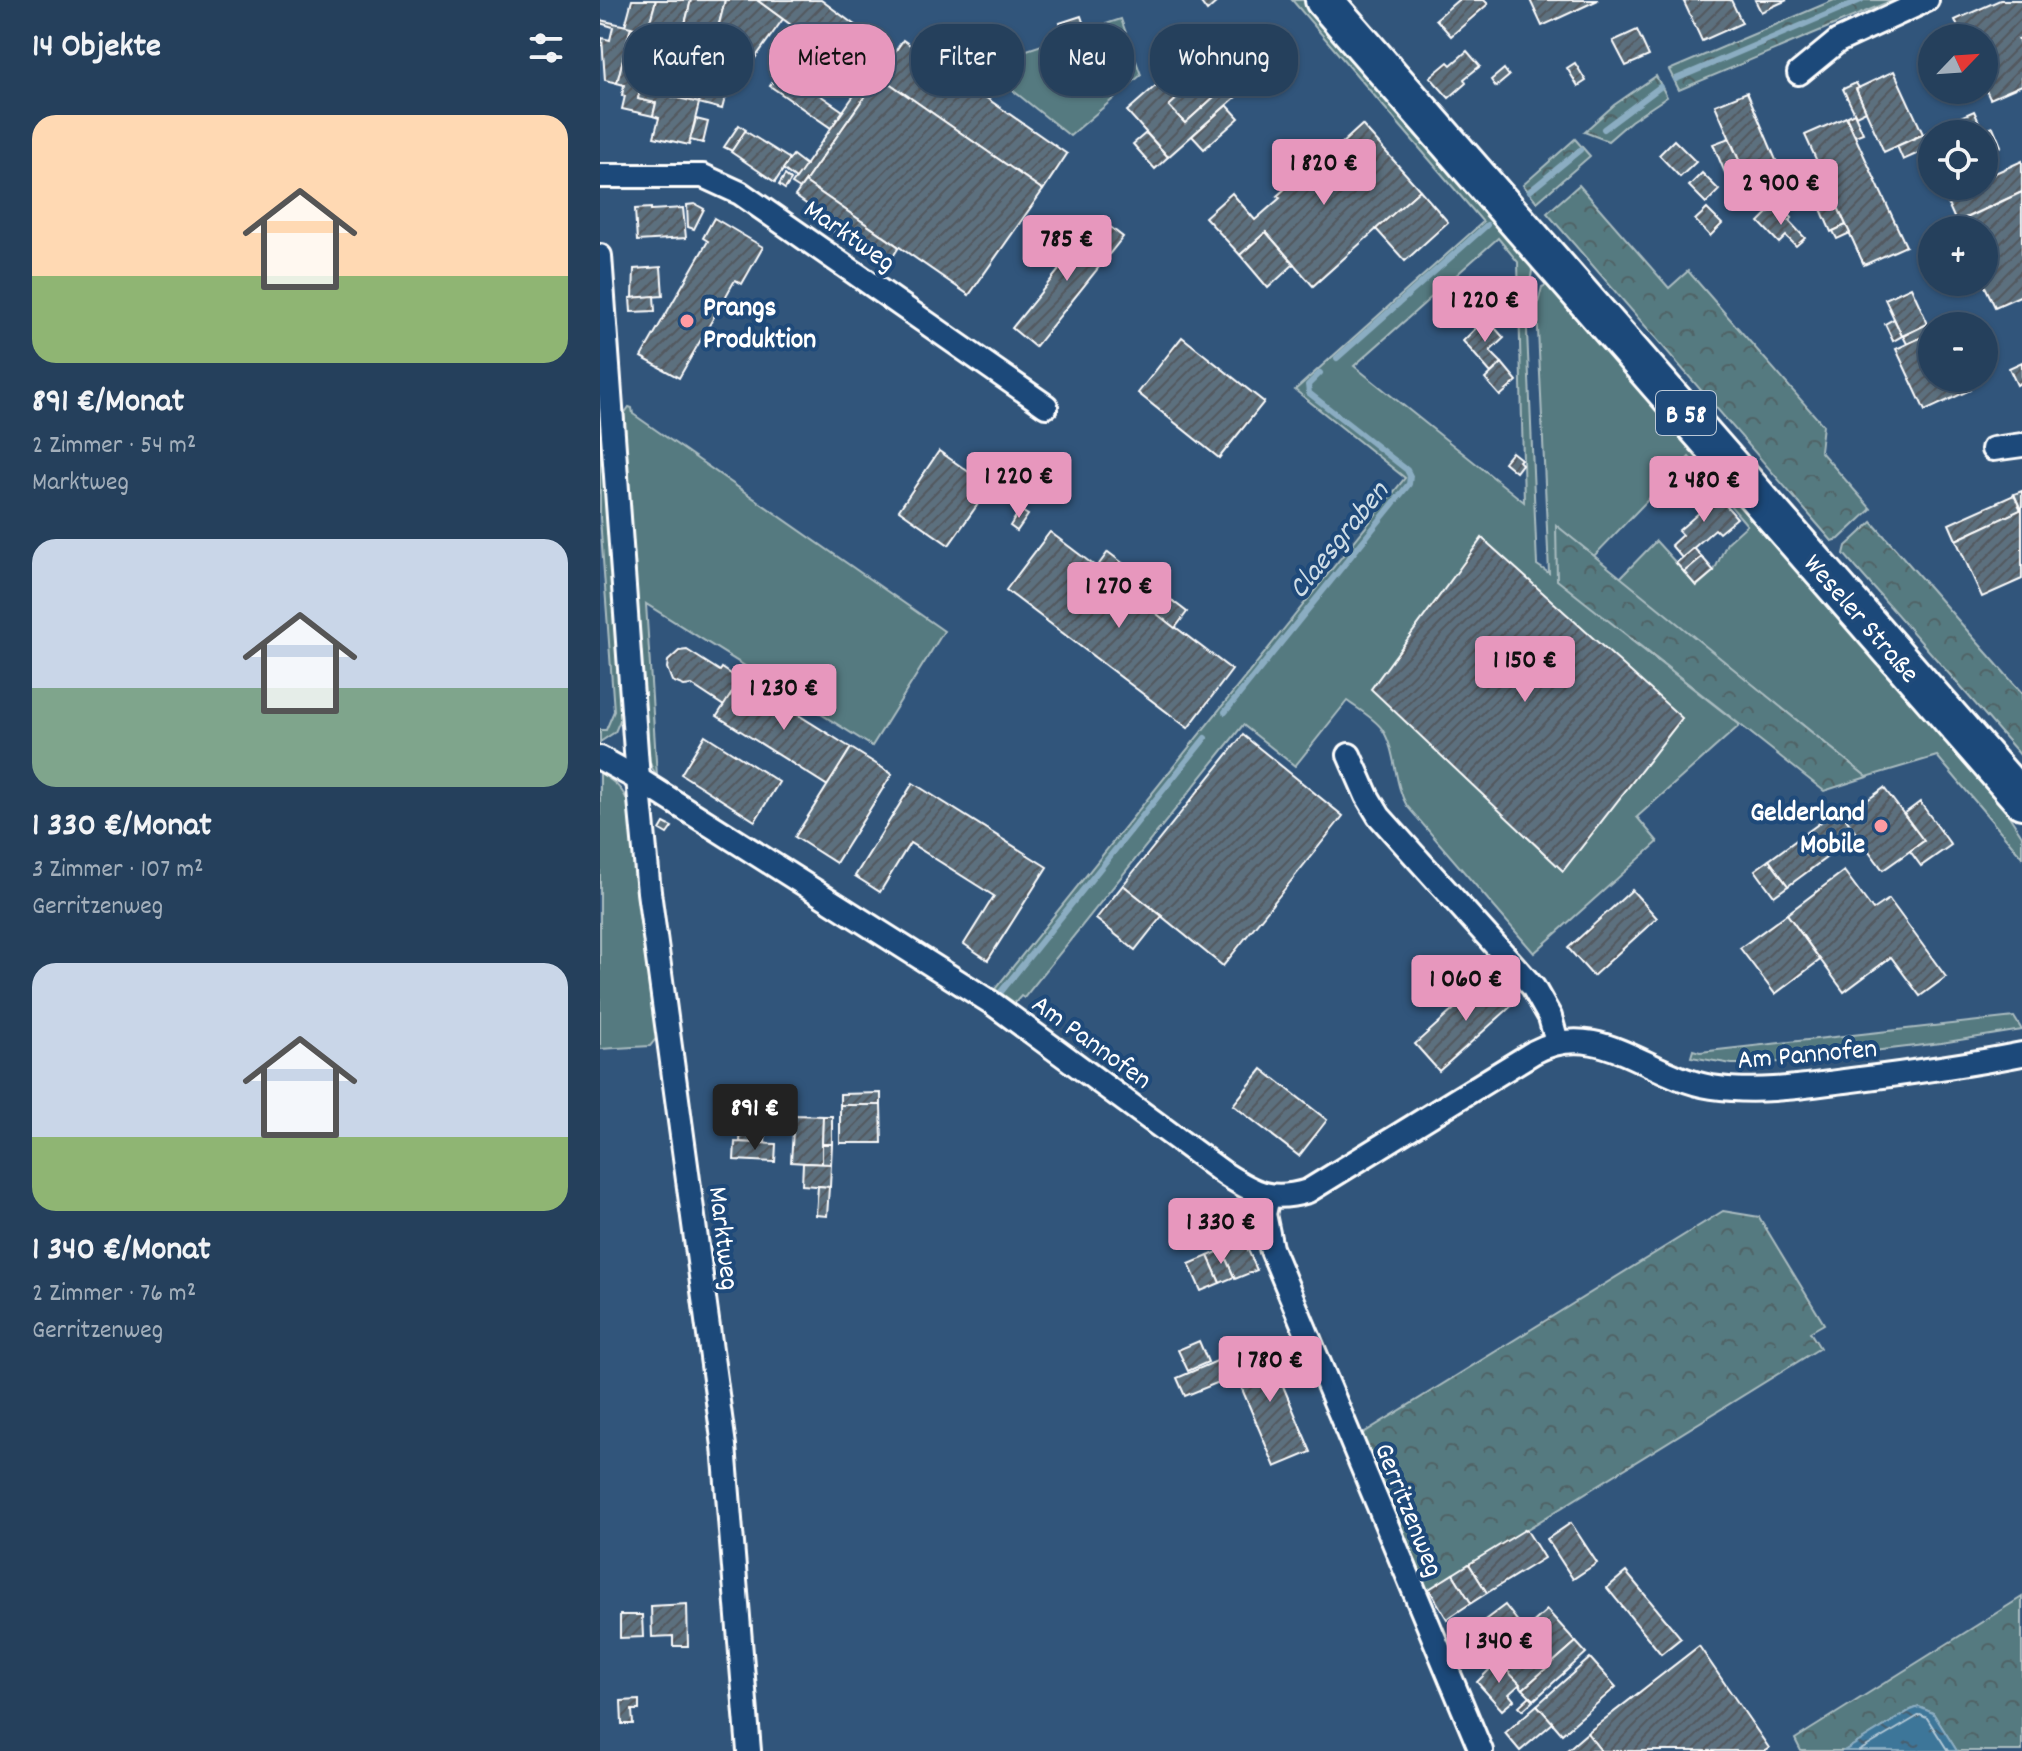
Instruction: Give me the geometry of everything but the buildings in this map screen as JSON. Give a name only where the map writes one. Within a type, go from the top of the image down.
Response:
[{"type":"main road","name":"Weseler Straße","points":[[1324,0],[2022,800]]},
{"type":"street","points":[[1799,73],[1838,41],[1927,0]]},
{"type":"street","name":"Marktweg","points":[[600,176],[703,176],[740,193],[1046,406]]},
{"type":"street","name":"Marktweg","points":[[600,256],[638,779],[667,1042],[724,1446],[749,1751]]},
{"type":"street","points":[[1993,449],[2022,445]]},
{"type":"street","points":[[1349,755],[1379,816],[1533,987],[1550,1017],[1557,1042]]},
{"type":"street","name":"Am Pannofen","points":[[600,758],[992,1003],[1225,1174],[1247,1189],[1268,1197],[1291,1196],[1322,1183],[1534,1052],[1571,1039],[1590,1041],[1681,1079],[1708,1086],[1759,1091],[1886,1076],[2022,1054]]},
{"type":"street","name":"Gerritzenweg","points":[[1268,1197],[1264,1214],[1271,1248],[1460,1707],[1481,1751]]},
{"type":"green space","points":[[1292,0],[1305,0],[1472,187],[1530,258],[1532,271],[1526,307],[1537,565],[1549,573],[1537,307],[1542,287],[1552,283],[1987,782],[2022,836],[2022,857],[1937,756],[1867,777],[1620,578],[1656,541],[1697,586],[1714,571],[1727,543],[1747,525],[1689,457],[1594,556],[1556,526],[1631,640],[1740,725],[1637,817],[1658,842],[1534,953],[1407,806],[1382,729],[1347,701],[1295,766],[1243,725],[1024,998],[1021,996],[1015,1003],[995,989],[1405,478],[1295,390],[1483,222]],"holes":[[[1498,238],[1518,262],[1524,502],[1354,366]]]},
{"type":"green space","points":[[1834,0],[1893,0],[1679,90],[1669,70]]},
{"type":"green space","points":[[1121,19],[1123,24],[1106,24]]},
{"type":"green space","points":[[1040,46],[1040,96],[1117,96],[1070,136],[1020,96],[1024,96],[1024,51]]},
{"type":"green space","points":[[1134,55],[1141,75],[1134,81]]},
{"type":"green space","points":[[1656,76],[1667,97],[1608,141],[1584,132],[1614,105]]},
{"type":"green space","points":[[1575,139],[1590,156],[1537,202],[1523,185]]},
{"type":"green space","points":[[1579,185],[1669,288],[1688,271],[1823,425],[1820,451],[1871,509],[1839,539],[1832,541],[1547,213]]},
{"type":"green space","points":[[629,407],[633,414],[944,631],[872,746],[646,604],[657,776],[649,760],[646,742],[624,414]]},
{"type":"green space","points":[[600,418],[621,718],[615,732],[600,742],[600,730],[606,730],[614,711],[600,518]]},
{"type":"green space","points":[[1872,522],[2022,693],[2022,757],[1844,554],[1846,546]]},
{"type":"green space","points":[[1556,525],[1867,777],[1824,791],[1557,580]]},
{"type":"green space","points":[[600,773],[617,785],[628,803],[658,1036],[650,1046],[600,1049]]},
{"type":"green space","points":[[2014,1017],[2022,1030],[1941,1043],[1762,1064],[1732,1064],[1691,1057],[1693,1050],[1700,1052]]},
{"type":"green space","points":[[1723,1211],[1759,1217],[1824,1324],[1810,1332],[1820,1348],[1422,1594],[1357,1437]]},
{"type":"green space","points":[[2022,1597],[2022,1751],[1957,1751],[1933,1713],[1919,1707],[1844,1751],[1801,1751],[1795,1739]]},
{"type":"water","points":[[1919,1707],[1933,1713],[1957,1751],[1844,1751],[1911,1710]]},
{"type":"waterway","name":"Claesgraben","points":[[1676,79],[1861,0]]},
{"type":"waterway","name":"Claesgraben","points":[[1604,129],[1660,87]]},
{"type":"waterway","name":"Claesgraben","points":[[1530,191],[1580,150]]},
{"type":"waterway","name":"Claesgraben","points":[[1337,358],[1487,225]]},
{"type":"waterway","name":"Claesgraben","points":[[1225,712],[1409,484],[1407,470],[1309,393],[1308,385],[1320,373]]},
{"type":"waterway","name":"Claesgraben","points":[[1000,993],[1205,738]]},
{"type":"place","name":"Prangs Produktion","points":[[687,321]]},
{"type":"place","name":"Gelderland Mobile","points":[[1881,826]]}]
